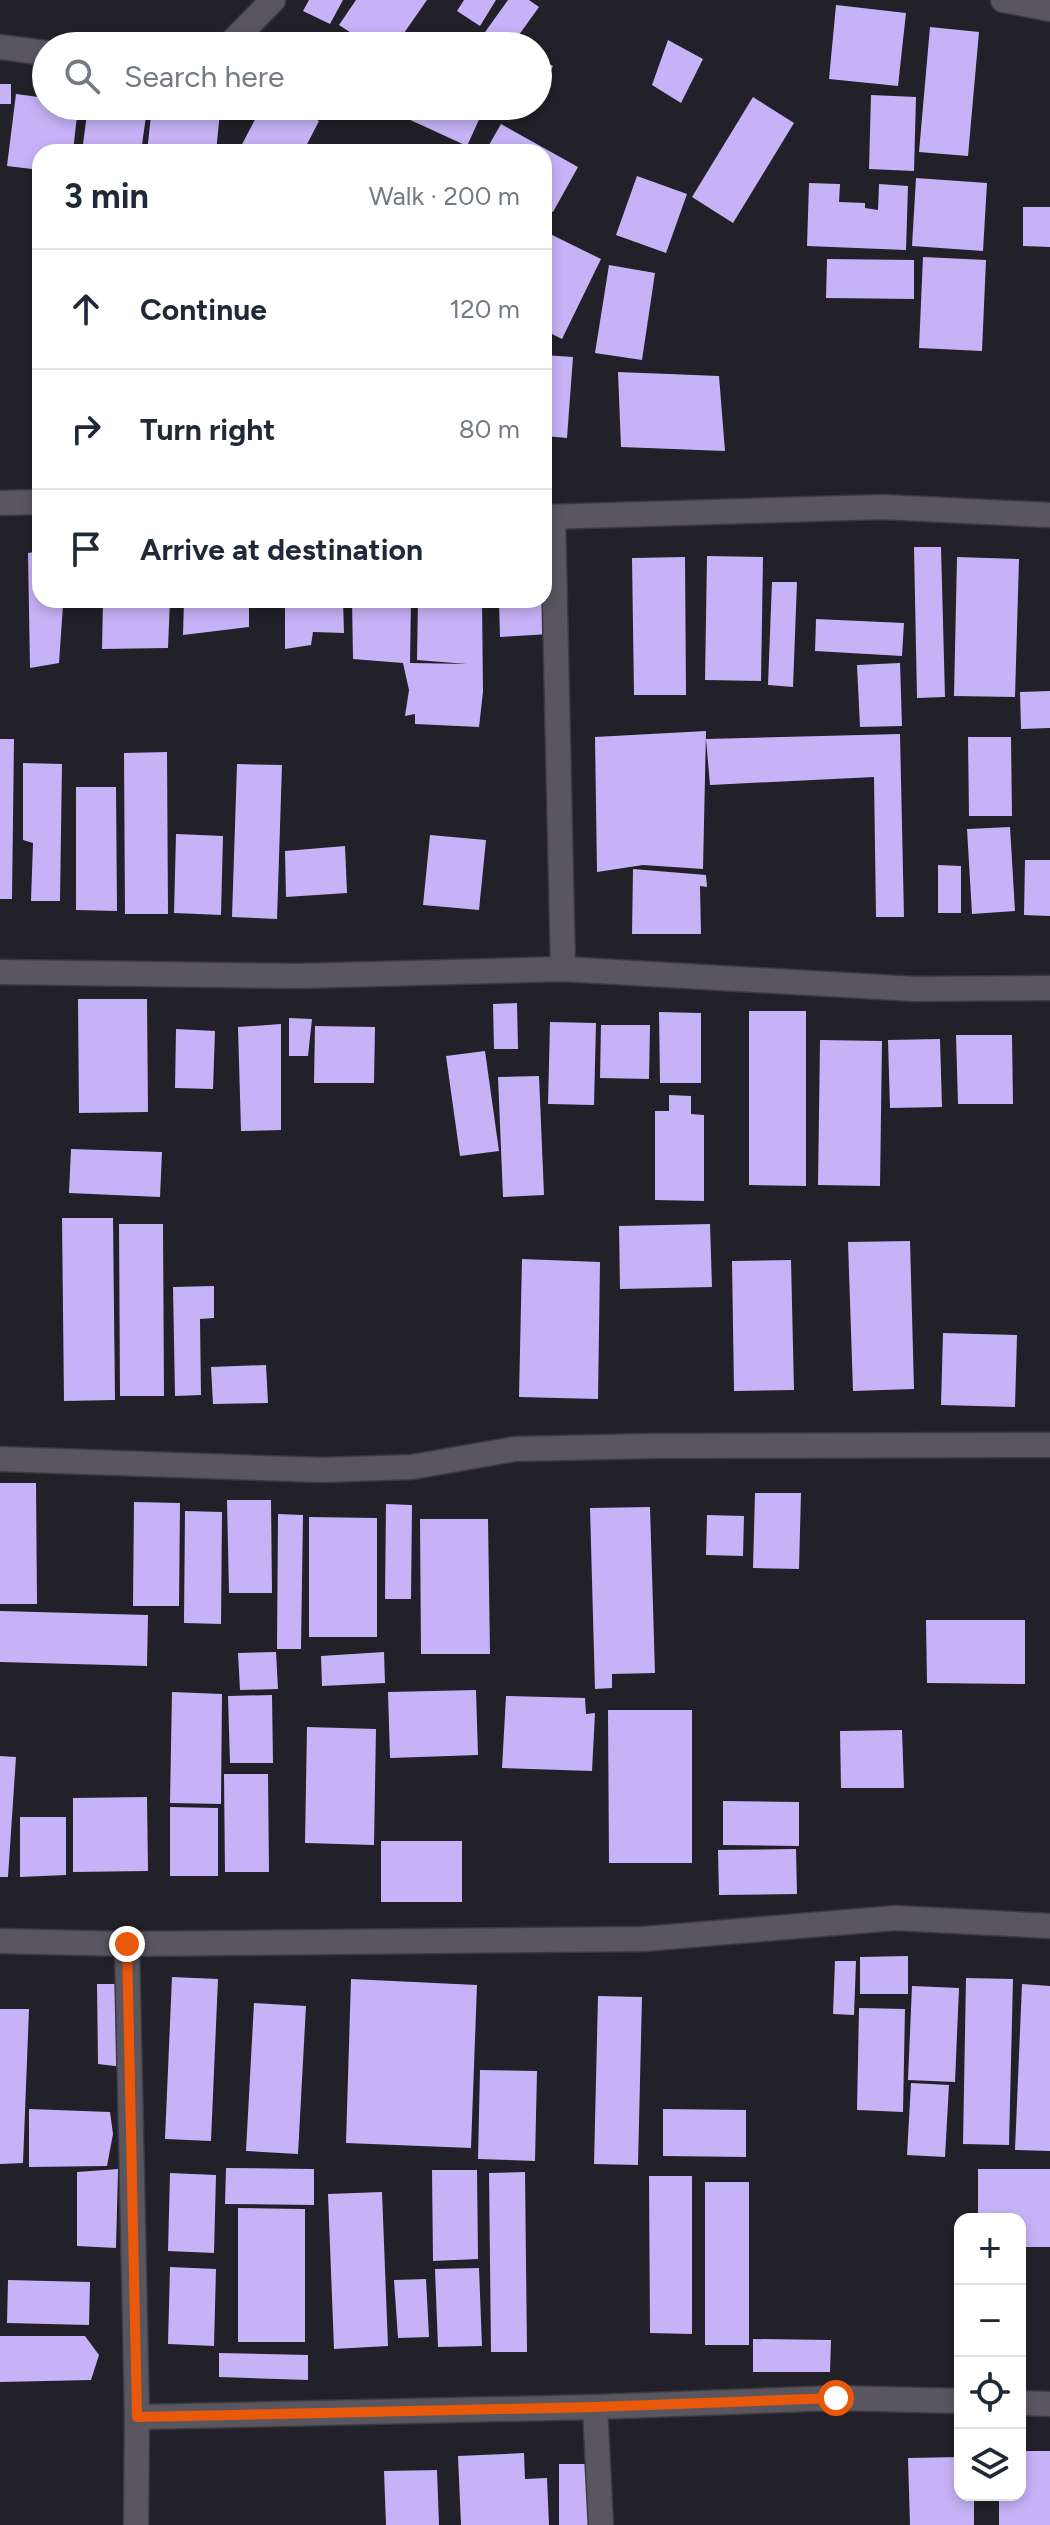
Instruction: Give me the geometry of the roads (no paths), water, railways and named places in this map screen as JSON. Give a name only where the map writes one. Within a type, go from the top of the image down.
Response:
[{"type":"street","points":[[242,32],[273,0]]},
{"type":"street","points":[[1003,0],[1050,9]]},
{"type":"street","points":[[0,47],[32,51]]},
{"type":"street","points":[[0,503],[32,502]]},
{"type":"street","points":[[552,517],[882,507],[1050,515]]},
{"type":"street","points":[[551,608],[563,969]]},
{"type":"street","points":[[0,972],[299,976],[563,969],[915,989],[1050,988]]},
{"type":"street","points":[[0,1459],[321,1470],[412,1467],[515,1449],[1050,1445]]},
{"type":"street","points":[[0,1941],[127,1944],[643,1939],[895,1918],[1050,1926]]},
{"type":"street","points":[[127,1944],[137,2417],[136,2525]]},
{"type":"street","points":[[137,2417],[595,2407],[836,2398],[954,2401]]},
{"type":"street","points":[[1026,2403],[1050,2404]]},
{"type":"street","points":[[595,2407],[601,2525]]}]
